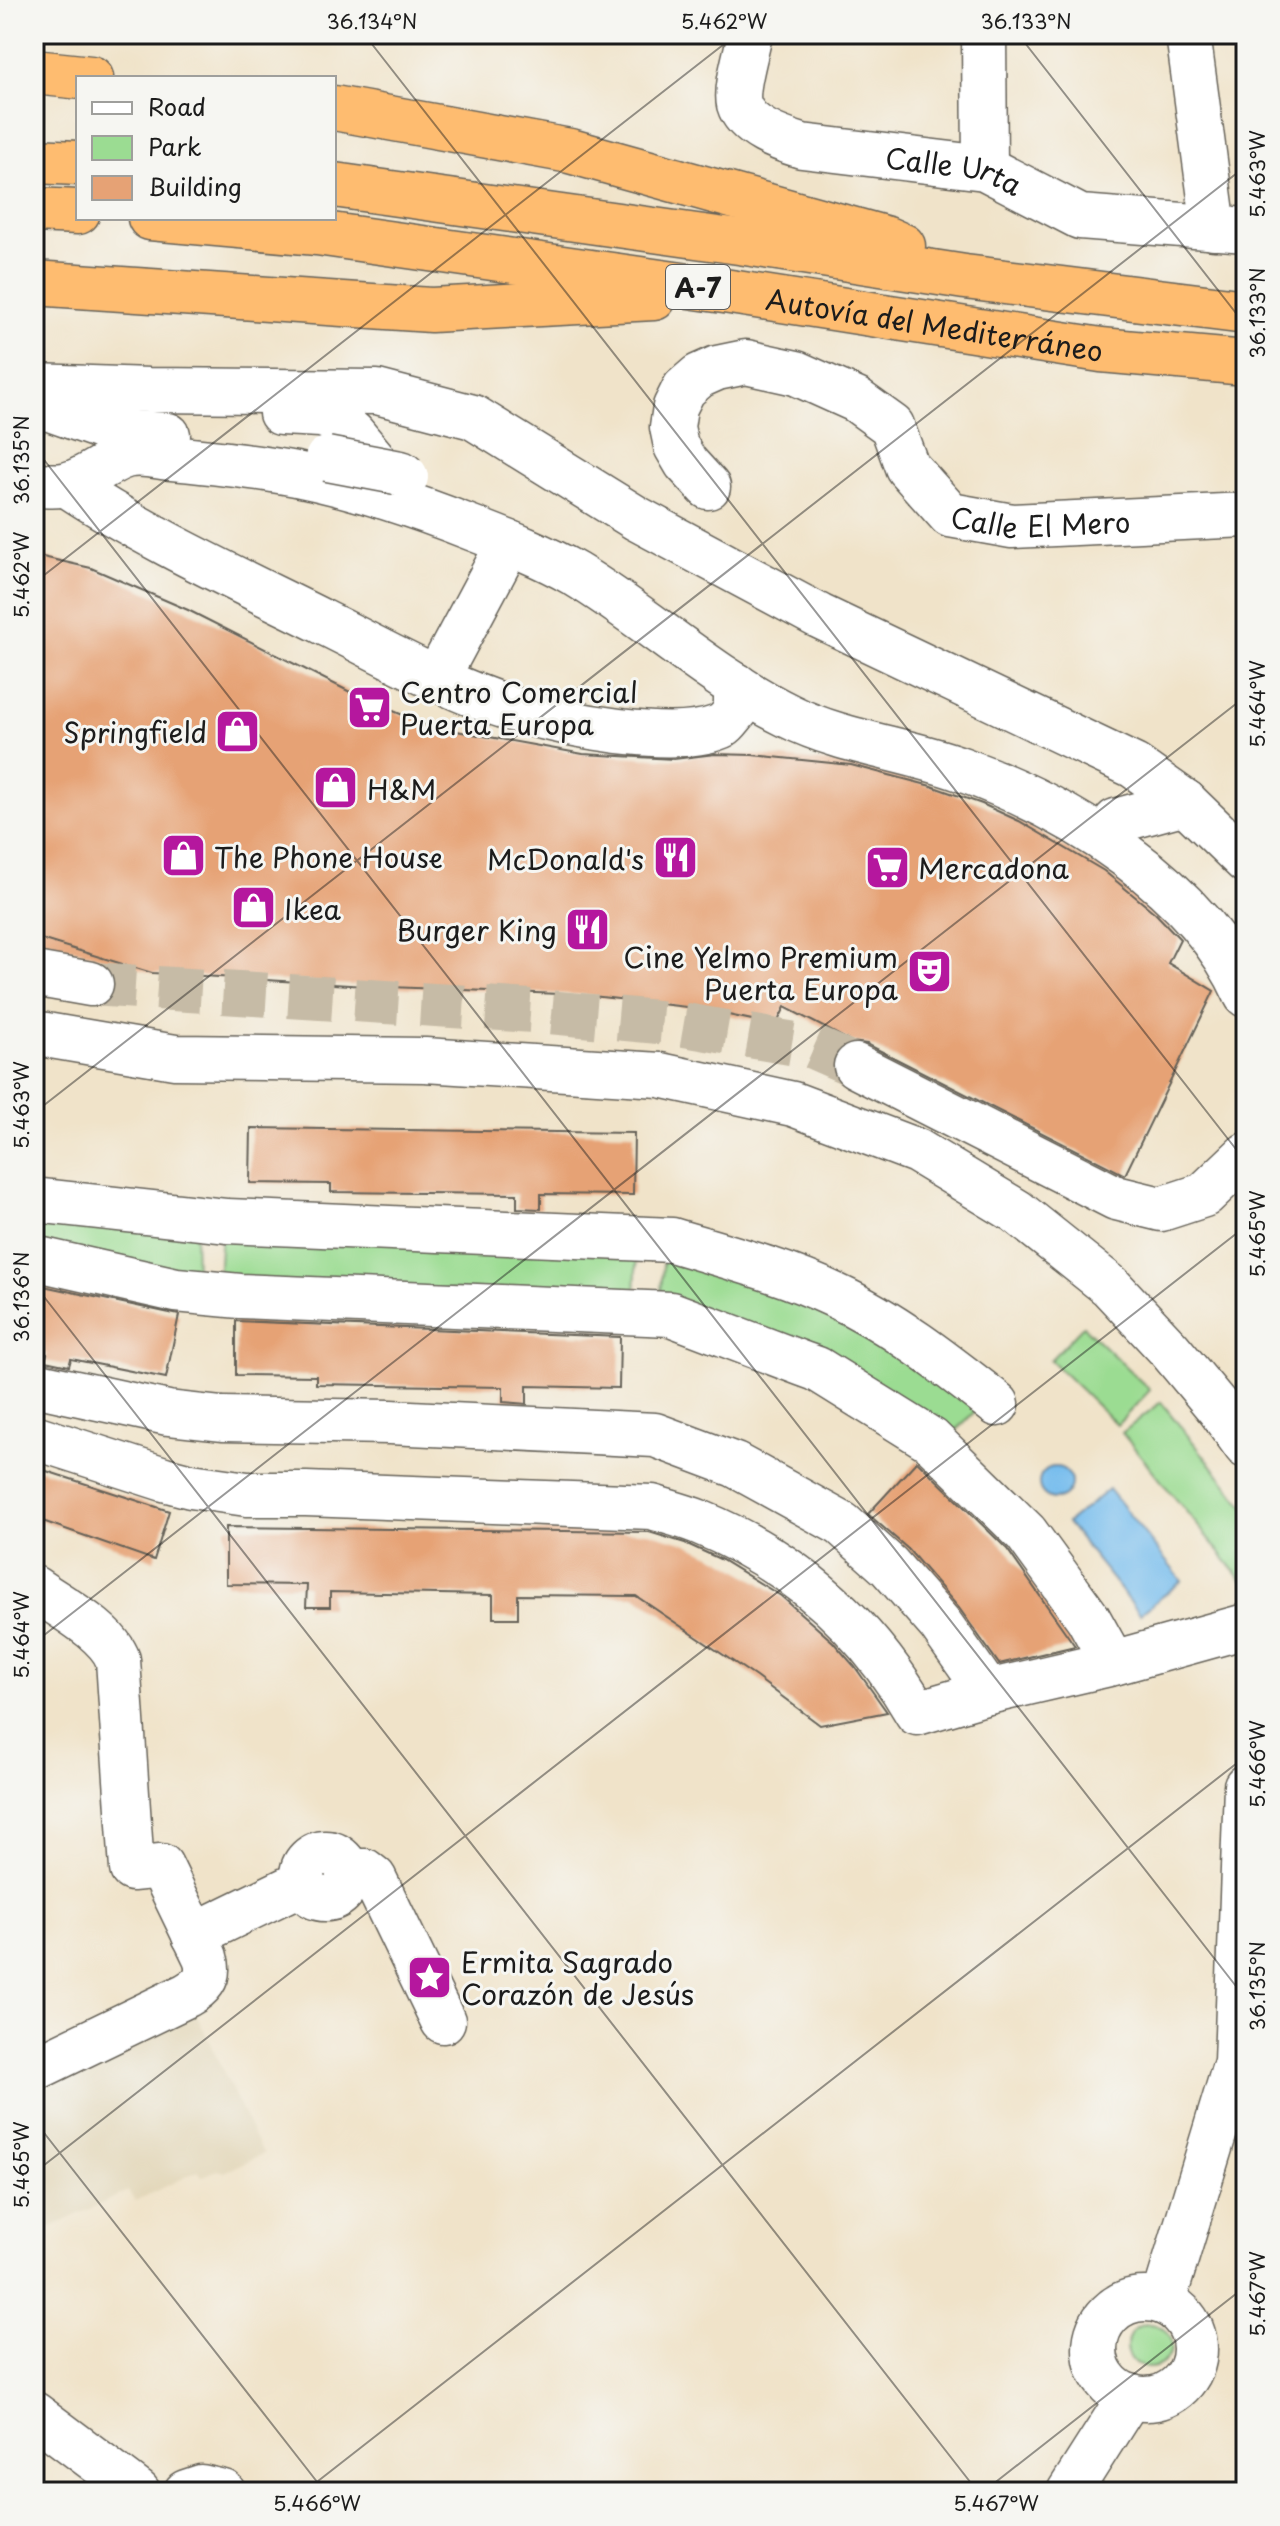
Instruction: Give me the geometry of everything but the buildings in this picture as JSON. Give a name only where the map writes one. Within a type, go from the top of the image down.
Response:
[{"type":"highway","points":[[34,72],[76,76]]},
{"type":"highway","points":[[336,108],[570,151],[887,239],[932,258],[965,277]]},
{"type":"highway","points":[[34,161],[76,163]]},
{"type":"highway","name":"Autovía del Mediterráneo","points":[[336,185],[965,277],[1246,312]]},
{"type":"highway","points":[[34,210],[76,212]]},
{"type":"highway","name":"Autovía del Mediterráneo","points":[[172,220],[317,233],[724,291],[1101,350],[1246,363]]},
{"type":"highway","points":[[34,283],[431,310],[624,301],[724,291]]},
{"type":"street","name":"Calle Urta","points":[[750,34],[739,105],[753,122],[774,137],[802,146],[985,168],[1080,217],[1230,229]]},
{"type":"street","points":[[984,34],[985,168]]},
{"type":"street","points":[[1188,34],[1230,229]]},
{"type":"street","name":"Calle El Mero","points":[[708,487],[686,463],[676,446],[672,427],[675,407],[684,389],[699,376],[717,368],[746,362],[796,373],[856,400],[892,426],[907,467],[950,515],[1012,526],[1246,515]]},
{"type":"street","points":[[34,386],[377,392],[473,417],[636,518],[819,616],[1134,766],[1185,802],[1246,861]]},
{"type":"street","points":[[149,390],[179,410],[321,415],[337,420],[353,434],[394,486]]},
{"type":"street","points":[[34,408],[50,409],[115,432],[233,440],[401,473],[394,486]]},
{"type":"street","points":[[120,520],[114,505],[129,455]]},
{"type":"street","points":[[50,485],[129,455],[295,474],[366,490],[394,486],[424,488],[437,515],[572,572],[736,685],[790,717],[959,768],[1029,797],[1099,837],[1156,880],[1213,936],[1234,968],[1246,995]]},
{"type":"street","points":[[50,485],[437,678],[517,710],[591,726],[660,735],[694,733],[722,727],[736,711],[736,685]]},
{"type":"street","points":[[437,678],[509,543]]},
{"type":"street","points":[[1116,821],[1185,802]]},
{"type":"street","points":[[34,974],[91,984]]},
{"type":"street","points":[[34,1033],[175,1057],[425,1060],[660,1075],[793,1104],[917,1151],[1016,1211],[1110,1286],[1170,1350],[1246,1446]]},
{"type":"street","points":[[856,1066],[1116,1198],[1161,1209],[1204,1195],[1246,1155]]},
{"type":"street","points":[[34,1200],[227,1221],[672,1240],[736,1259],[835,1295],[923,1347],[997,1404]]},
{"type":"street","points":[[34,1258],[176,1290],[240,1296],[671,1314],[817,1369],[931,1440],[1026,1533],[1088,1618],[1113,1663]]},
{"type":"street","points":[[34,1384],[168,1413],[222,1419],[390,1422],[655,1435],[735,1465],[842,1524],[889,1566],[930,1613],[988,1692]]},
{"type":"street","points":[[34,1437],[164,1479],[247,1494],[652,1507],[728,1535],[783,1567],[855,1626],[879,1653],[917,1713],[1246,1626]]},
{"type":"street","points":[[34,1588],[102,1637],[115,1651],[132,1869],[161,1866],[207,1966],[207,1974],[199,1989],[34,2069]]},
{"type":"street","points":[[1163,2302],[1236,2062],[1246,1786]]},
{"type":"street","points":[[194,1935],[303,1882],[307,1891],[316,1898],[326,1900],[336,1897],[344,1891],[348,1871],[365,1871],[374,1878],[443,2021]]},
{"type":"street","points":[[1132,2300],[1163,2302],[1178,2311],[1189,2324],[1195,2341],[1192,2365],[1178,2387],[1164,2396],[1147,2399],[1130,2396],[1104,2378],[1095,2348],[1098,2332],[1112,2312],[1132,2300]]},
{"type":"street","points":[[1069,2492],[1130,2396]]},
{"type":"street","points":[[34,2414],[138,2492]]},
{"type":"street","points":[[186,2492],[201,2487],[223,2492]]},
{"type":"shaded area","points":[[187,1995],[264,2153],[225,2172],[218,2170],[202,2176],[198,2171],[135,2201],[128,2191],[34,2235],[34,2069]]},
{"type":"green space","points":[[34,1204],[195,1225],[196,1279],[34,1243]]},
{"type":"green space","points":[[221,1228],[637,1244],[635,1297],[218,1282]]},
{"type":"green space","points":[[664,1250],[827,1297],[982,1404],[952,1435],[661,1293]]},
{"type":"green space","points":[[1083,1326],[1150,1390],[1117,1425],[1050,1360]]},
{"type":"green space","points":[[1161,1402],[1246,1508],[1246,1579],[1243,1581],[1122,1433]]},
{"type":"green space","points":[[1149,2324],[1164,2331],[1171,2346],[1164,2361],[1149,2368],[1134,2361],[1127,2346],[1134,2331]]},
{"type":"water","points":[[1055,1467],[1067,1471],[1071,1483],[1067,1495],[1055,1499],[1043,1495],[1039,1483],[1043,1471]]},
{"type":"water","points":[[1109,1489],[1182,1581],[1140,1614],[1067,1523]]},
{"type":"tunnel","points":[[91,984],[549,1012],[679,1024],[813,1047],[856,1066]]},
{"type":"place","name":"Centro Comercial Puerta Europa","points":[[369,707]]},
{"type":"place","name":"Springfield","points":[[238,731]]},
{"type":"place","name":"H&M","points":[[336,788]]},
{"type":"place","name":"The Phone House","points":[[183,856]]},
{"type":"place","name":"McDonald's","points":[[675,858]]},
{"type":"place","name":"Mercadona","points":[[887,867]]},
{"type":"place","name":"Ikea","points":[[253,908]]},
{"type":"place","name":"Burger King","points":[[588,929]]},
{"type":"place","name":"Cine Yelmo Premium Puerta Europa","points":[[929,972]]},
{"type":"place","name":"Ermita Sagrado Corazón de Jesús","points":[[430,1977]]}]
